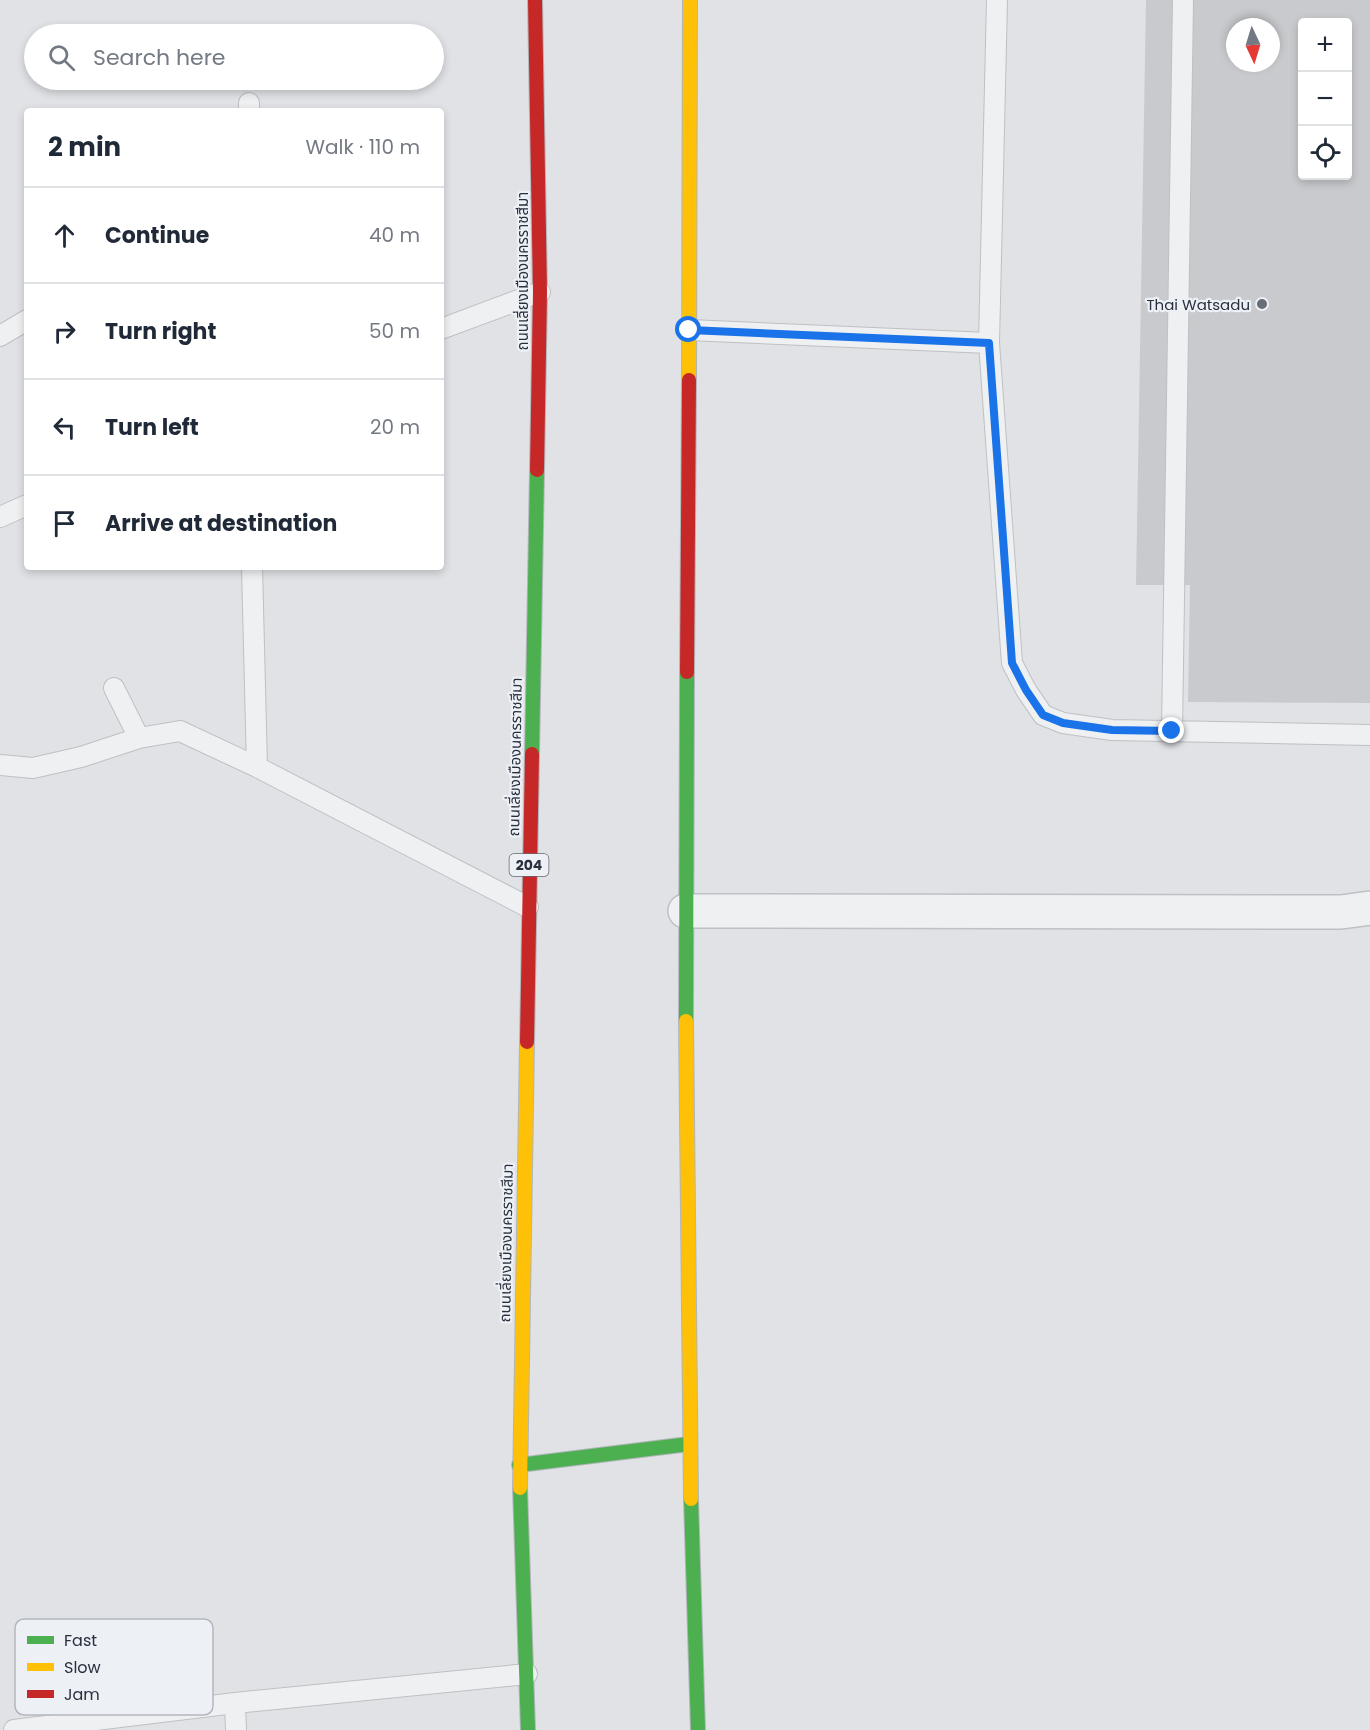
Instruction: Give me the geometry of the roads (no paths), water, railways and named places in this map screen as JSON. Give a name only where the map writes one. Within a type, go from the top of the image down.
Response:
[{"type":"highway","name":"ถนนเลี่ยงเมืองนครราชสีมา","points":[[528,1730],[519,1465],[540,292],[535,0]]},
{"type":"highway","points":[[690,0],[685,911],[689,1444],[698,1730]]},
{"type":"highway","points":[[519,1465],[689,1444]]},
{"type":"street","points":[[685,911],[1341,912],[1370,908]]},
{"type":"lane","points":[[997,0],[989,343],[1012,663],[1026,690],[1043,715],[1063,723],[1112,730],[1370,735]]},
{"type":"lane","points":[[1172,731],[1183,0]]},
{"type":"lane","points":[[444,328],[540,292]]},
{"type":"lane","points":[[0,336],[24,322]]},
{"type":"lane","points":[[689,330],[989,343]]},
{"type":"lane","points":[[0,517],[24,510]]},
{"type":"lane","points":[[252,570],[256,767]]},
{"type":"lane","points":[[114,688],[139,738]]},
{"type":"lane","points":[[0,765],[33,768],[81,757],[139,738],[180,731],[256,767],[528,907]]},
{"type":"lane","points":[[213,1706],[527,1674]]},
{"type":"lane","points":[[235,1703],[236,1730]]},
{"type":"lane","points":[[14,1730],[137,1715]]},
{"type":"place","name":"Thai Watsadu","points":[[1262,304]]}]
